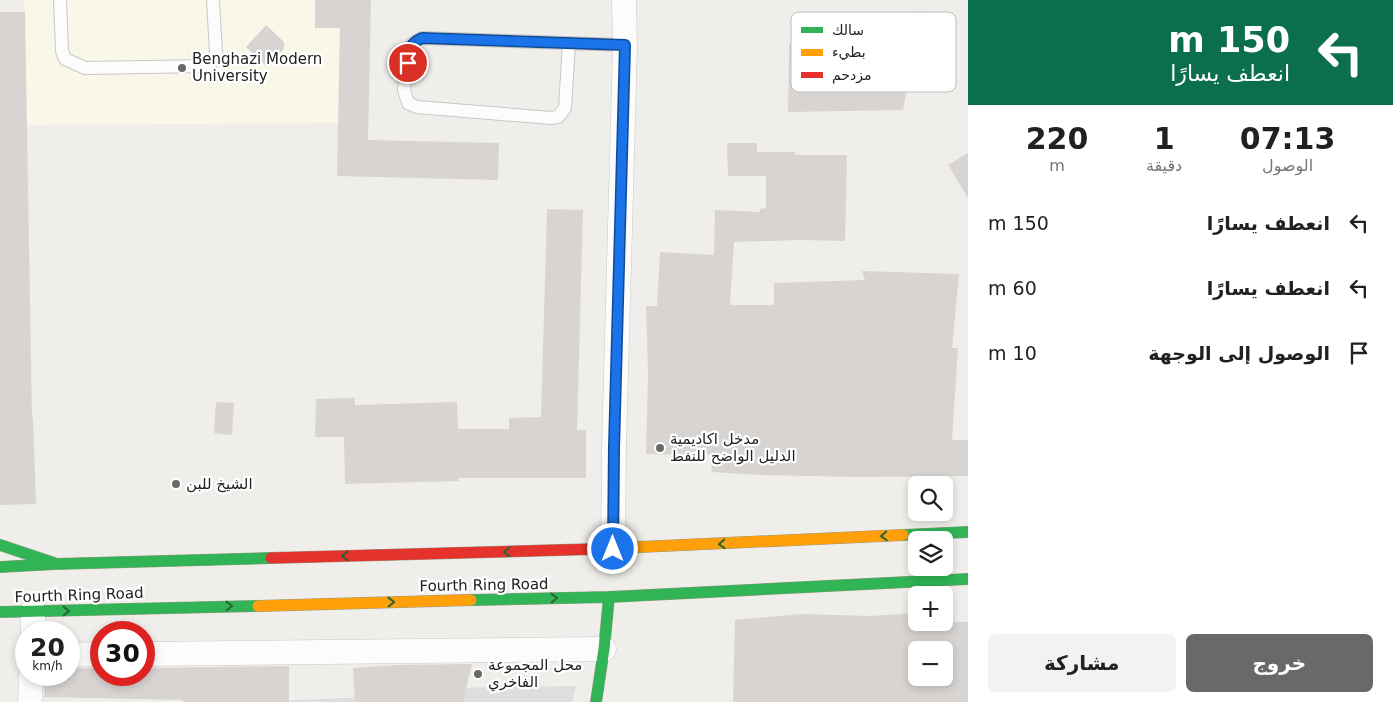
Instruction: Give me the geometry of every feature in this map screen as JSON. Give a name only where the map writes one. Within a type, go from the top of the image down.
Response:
[{"type":"main road","name":"Fourth Ring Road","points":[[0,566],[613,549],[968,532]]},
{"type":"main road","points":[[0,545],[55,564]]},
{"type":"main road","name":"Fourth Ring Road","points":[[56,621],[968,579]]},
{"type":"main road","points":[[596,702],[609,597]]},
{"type":"main road","name":"Fourth Ring Road","points":[[0,612],[30,621]]},
{"type":"street","points":[[613,549],[625,45],[624,0]]},
{"type":"street","points":[[155,654],[604,649]]},
{"type":"street","points":[[30,702],[31,686]]},
{"type":"lane","points":[[60,0],[62,51],[65,59],[85,68],[208,66],[213,61],[216,52],[212,0]]},
{"type":"lane","points":[[569,43],[565,108],[558,117],[417,107],[408,102],[404,90],[410,49],[413,43],[422,38],[569,43],[625,45]]},
{"type":"shaded area","name":"Benghazi Modern University","points":[[24,0],[341,0],[338,123],[24,125]]},
{"type":"shaded area","points":[[576,686],[572,702],[250,702],[347,698],[443,688]]},
{"type":"building","points":[[315,0],[371,0],[368,140],[499,143],[498,180],[337,176],[340,28],[315,28]]},
{"type":"building","points":[[0,12],[25,12],[32,417],[36,504],[0,505]]},
{"type":"building","points":[[266,25],[284,42],[284,49],[267,67],[246,47]]},
{"type":"building","points":[[789,44],[791,44],[791,92],[906,92],[903,110],[788,112]]},
{"type":"building","points":[[727,143],[757,143],[757,152],[795,152],[795,155],[847,155],[845,241],[734,242],[730,305],[774,305],[774,283],[865,280],[862,271],[959,274],[952,348],[958,348],[952,440],[968,440],[968,476],[855,477],[712,472],[710,455],[646,454],[648,373],[646,306],[657,306],[660,252],[714,255],[715,210],[760,212],[759,209],[766,208],[766,176],[728,176]]},
{"type":"building","points":[[968,153],[968,198],[948,165]]},
{"type":"building","points":[[547,209],[583,210],[577,430],[586,430],[586,478],[459,478],[459,481],[345,484],[344,437],[315,437],[316,399],[355,398],[355,405],[457,402],[458,429],[509,429],[509,418],[541,417]]},
{"type":"building","points":[[216,402],[234,403],[232,435],[214,433]]},
{"type":"building","points":[[801,614],[870,616],[908,614],[908,631],[953,631],[953,622],[968,622],[968,702],[733,702],[735,620]]},
{"type":"building","points":[[472,664],[463,702],[355,702],[353,668],[397,665]]},
{"type":"building","points":[[289,666],[289,702],[183,702],[183,700],[44,697],[44,686],[80,686],[80,669],[90,668],[90,686],[155,686],[155,668]]},
{"type":"traffic: fast","points":[[903,535],[968,532]]},
{"type":"traffic: fast","points":[[0,545],[54,563]]},
{"type":"traffic: fast","points":[[0,567],[271,558]]},
{"type":"traffic: fast","points":[[471,600],[609,597],[968,579]]},
{"type":"traffic: fast","points":[[596,702],[609,597]]},
{"type":"traffic: fast","points":[[0,612],[258,606]]},
{"type":"traffic: slow","points":[[596,549],[903,535]]},
{"type":"traffic: slow","points":[[258,606],[471,600]]},
{"type":"traffic: jam","points":[[271,558],[596,549]]},
{"type":"place","name":"Benghazi Modern University","points":[[182,68]]},
{"type":"place","name":"مدخل اكاديمية الدليل الواضح للنفط","points":[[660,448]]},
{"type":"place","name":"الشيخ للبن","points":[[176,484]]},
{"type":"place","name":"محل المجموعة الفاخري","points":[[478,674]]},
{"type":"route","points":[[408,63],[413,43],[422,38],[625,45],[613,549]]}]
